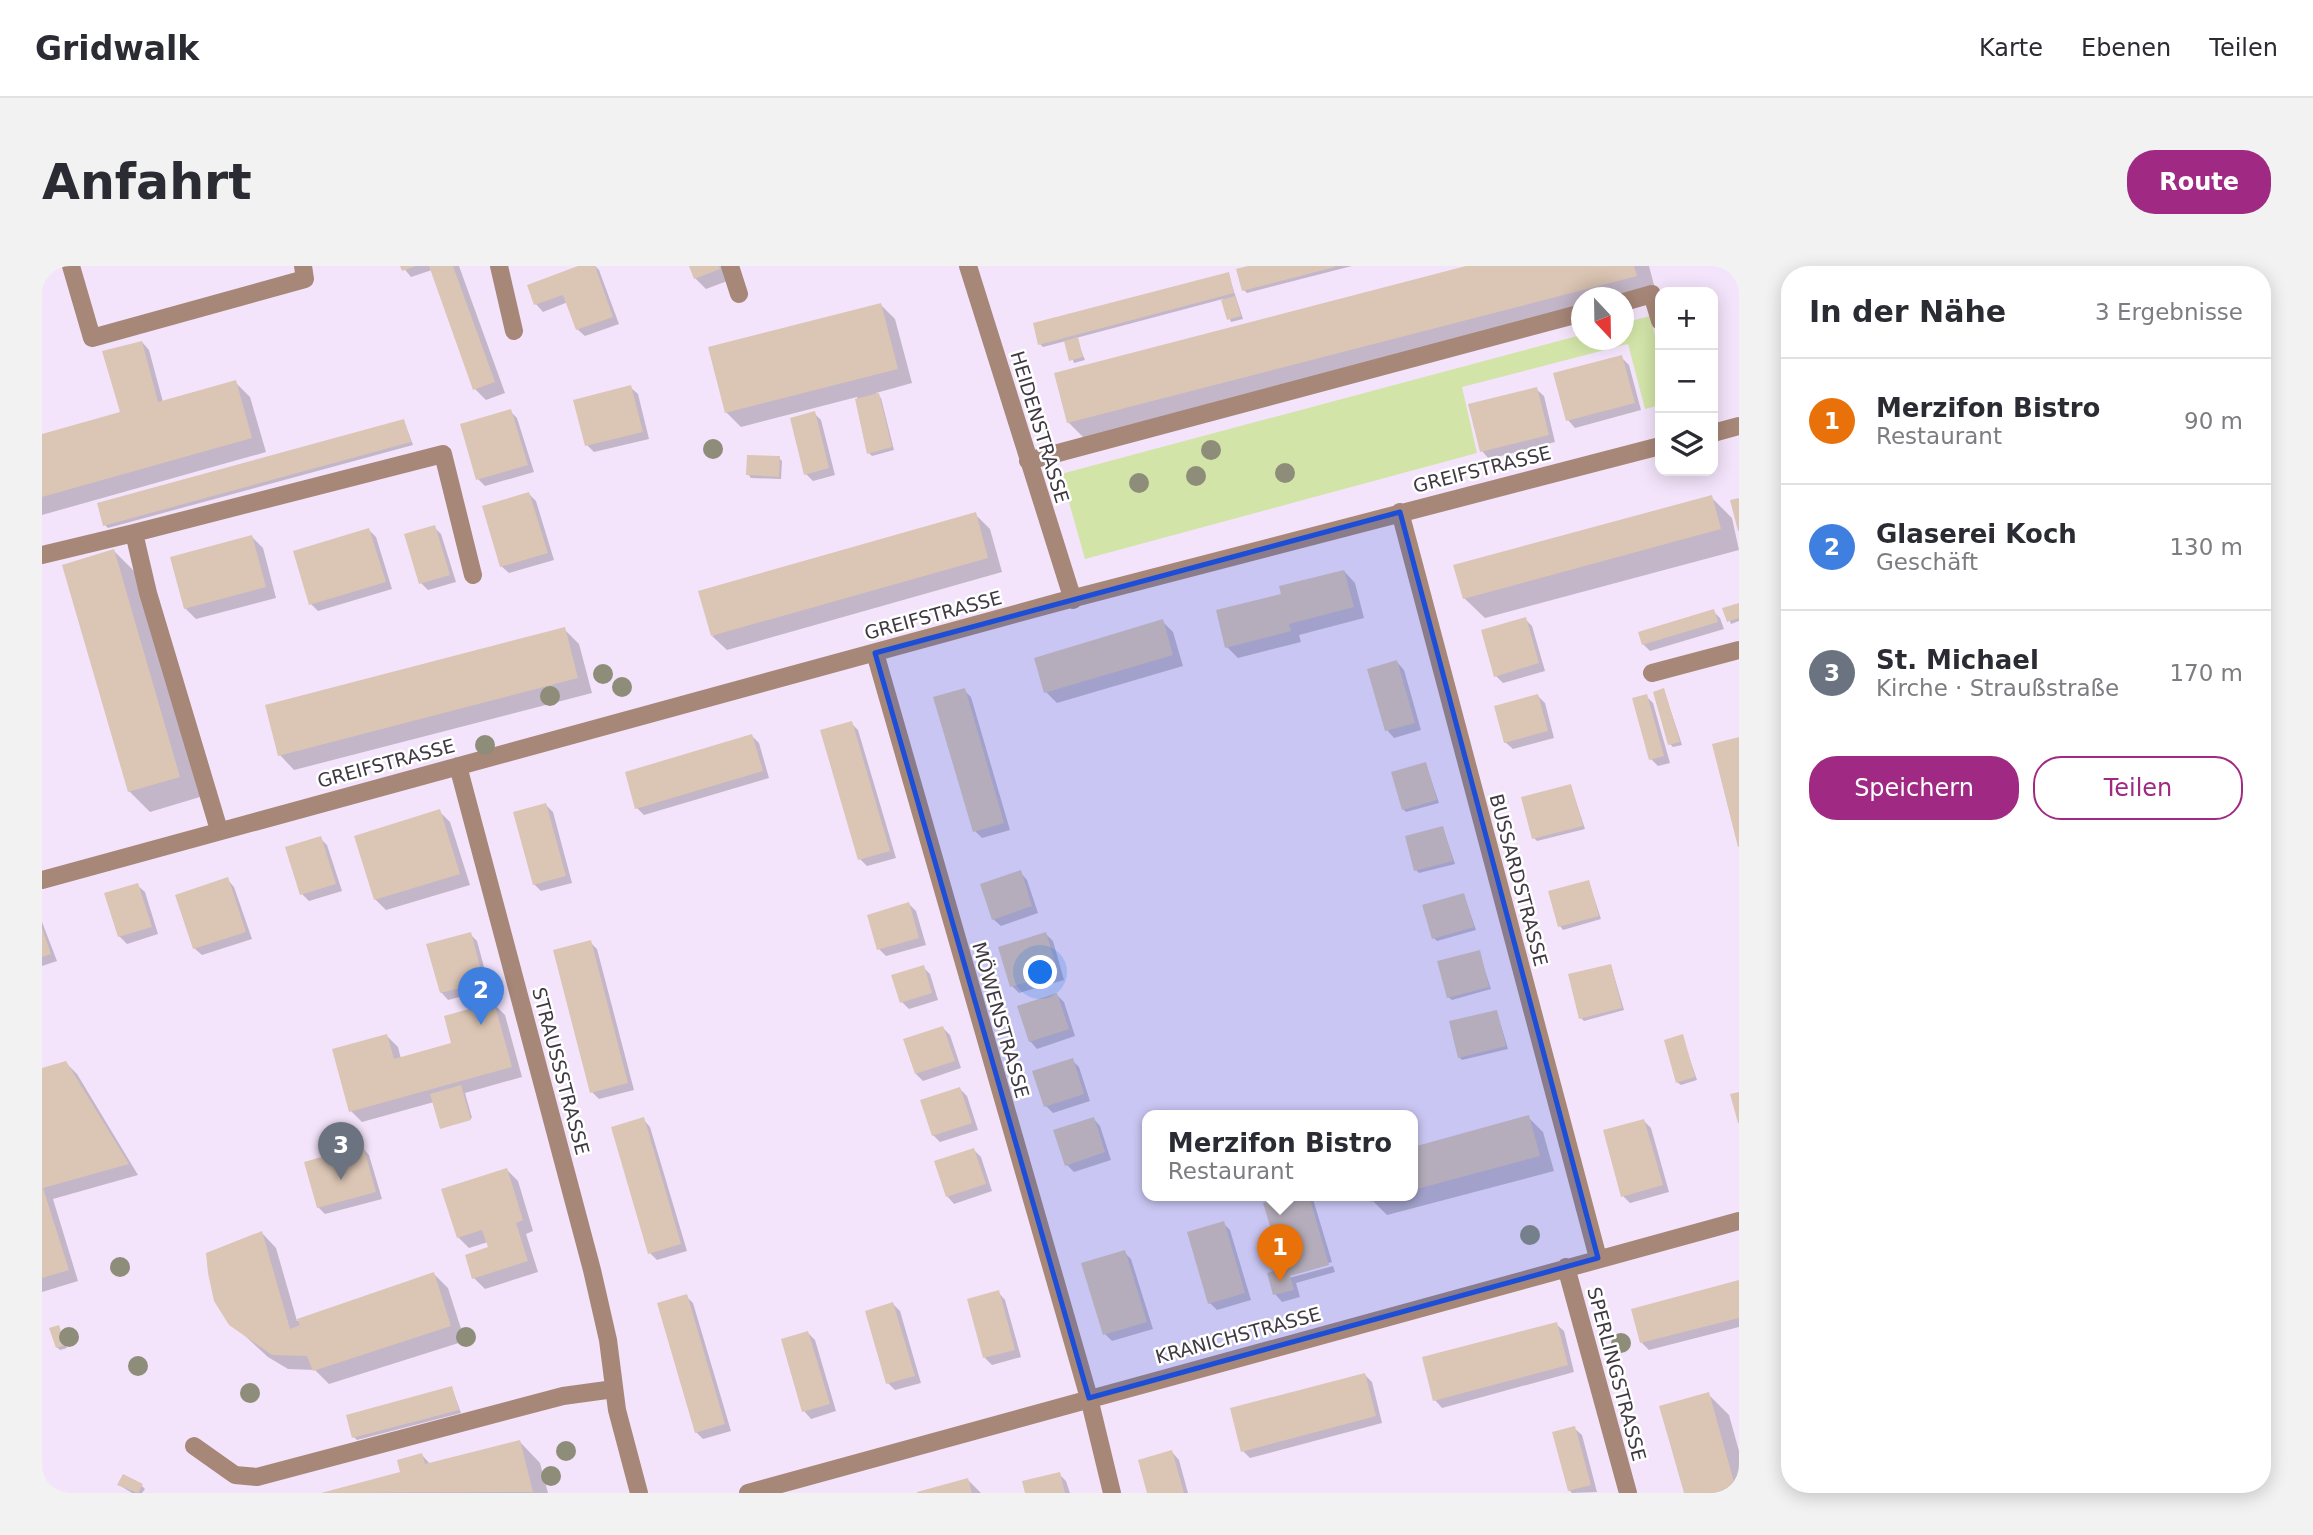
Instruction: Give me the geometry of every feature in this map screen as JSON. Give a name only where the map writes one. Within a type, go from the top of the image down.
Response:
[{"type":"street","points":[[71,266],[92,338],[306,279],[303,266]]},
{"type":"street","points":[[499,266],[514,331]]},
{"type":"street","points":[[730,266],[739,294]]},
{"type":"street","name":"HEIDENSTRASSE","points":[[968,266],[1073,600]]},
{"type":"street","points":[[1634,299],[1652,294],[1655,304]]},
{"type":"street","points":[[1028,460],[1571,316]]},
{"type":"street","points":[[1718,432],[1739,426]]},
{"type":"street","name":"GREIFSTRASSE","points":[[42,880],[1399,512],[1655,447]]},
{"type":"street","points":[[42,555],[443,454],[473,575]]},
{"type":"street","name":"BUSSARDSTRASSE","points":[[1399,512],[1598,1258]]},
{"type":"street","points":[[134,533],[148,593],[219,830]]},
{"type":"street","points":[[1652,673],[1739,650]]},
{"type":"street","name":"MÖWENSTRASSE","points":[[875,653],[1089,1398],[1112,1493]]},
{"type":"street","name":"STRAUSSSTRASSE","points":[[458,766],[593,1270],[608,1340],[614,1389],[639,1493]]},
{"type":"street","name":"KRANICHSTRASSE","points":[[748,1493],[1739,1221]]},
{"type":"street","name":"SPERLINGSTRASSE","points":[[1566,1267],[1628,1493]]},
{"type":"street","points":[[194,1446],[235,1475],[257,1477],[563,1396],[614,1389]]},
{"type":"highlighted area","points":[[1400,512],[1598,1258],[1089,1398],[875,653]]},
{"type":"green space","points":[[1650,316],[1655,336],[1655,406],[1645,409],[1630,350],[1634,350],[1634,320]]},
{"type":"green space","points":[[1571,338],[1571,350],[1605,350],[1462,387],[1477,453],[1085,559],[1061,474]]},
{"type":"building","points":[[400,266],[416,266],[402,271]]},
{"type":"building","points":[[429,266],[453,266],[495,382],[473,390]]},
{"type":"building","points":[[578,266],[595,266],[613,317],[576,330],[563,295],[534,305],[527,285]]},
{"type":"building","points":[[689,266],[719,266],[720,269],[694,279]]},
{"type":"building","points":[[1248,266],[1335,267],[1242,291],[1236,269]]},
{"type":"building","points":[[1466,266],[1634,266],[1637,276],[1594,287],[1571,287],[1571,293],[1067,423],[1054,373]]},
{"type":"building","points":[[1229,272],[1234,293],[1038,345],[1033,323]]},
{"type":"building","points":[[1235,296],[1241,316],[1227,320],[1221,300]]},
{"type":"building","points":[[881,303],[898,369],[725,413],[708,347]]},
{"type":"building","points":[[1078,337],[1083,357],[1069,361],[1064,341]]},
{"type":"building","points":[[142,341],[158,402],[236,380],[252,438],[42,497],[42,434],[120,412],[102,351]]},
{"type":"building","points":[[1622,355],[1635,403],[1566,421],[1553,373]]},
{"type":"building","points":[[631,385],[643,432],[585,446],[573,400]]},
{"type":"building","points":[[1537,387],[1549,435],[1480,452],[1468,404]]},
{"type":"building","points":[[879,393],[892,447],[867,454],[855,399]]},
{"type":"building","points":[[511,409],[528,465],[476,480],[460,424]]},
{"type":"building","points":[[815,411],[829,468],[804,475],[790,418]]},
{"type":"building","points":[[404,419],[411,442],[103,526],[97,503]]},
{"type":"building","points":[[747,455],[780,456],[779,477],[746,475]]},
{"type":"building","points":[[529,492],[548,553],[500,567],[482,506]]},
{"type":"building","points":[[1712,495],[1721,529],[1463,599],[1453,565]]},
{"type":"building","points":[[1739,498],[1739,531],[1738,531],[1730,500]]},
{"type":"building","points":[[976,512],[988,558],[711,636],[698,591]]},
{"type":"building","points":[[435,525],[450,575],[419,584],[404,534]]},
{"type":"building","points":[[369,528],[386,582],[309,605],[293,551]]},
{"type":"building","points":[[252,535],[266,587],[184,609],[170,557]]},
{"type":"building","points":[[114,549],[180,777],[128,792],[62,565]]},
{"type":"building","points":[[1344,570],[1354,607],[1289,624],[1291,631],[1225,648],[1216,610],[1281,594],[1279,586]]},
{"type":"building","points":[[1739,603],[1739,618],[1727,622],[1722,608]]},
{"type":"building","points":[[1714,609],[1718,622],[1642,645],[1638,632]]},
{"type":"building","points":[[1526,617],[1539,663],[1494,677],[1481,630]]},
{"type":"building","points":[[1163,619],[1173,655],[1044,693],[1034,658]]},
{"type":"building","points":[[565,627],[578,678],[278,756],[265,705]]},
{"type":"building","points":[[1397,660],[1415,723],[1385,731],[1367,669]]},
{"type":"building","points":[[965,688],[1004,823],[973,832],[933,697]]},
{"type":"building","points":[[1664,688],[1680,742],[1668,745],[1653,692]]},
{"type":"building","points":[[1538,694],[1548,731],[1504,743],[1494,706]]},
{"type":"building","points":[[1647,694],[1664,756],[1649,760],[1632,698]]},
{"type":"building","points":[[852,721],[890,851],[858,860],[820,730]]},
{"type":"building","points":[[752,734],[763,771],[635,809],[625,772]]},
{"type":"building","points":[[1739,737],[1739,847],[1738,847],[1712,744]]},
{"type":"building","points":[[1426,762],[1437,800],[1402,810],[1391,772]]},
{"type":"building","points":[[1571,784],[1583,826],[1532,839],[1521,797]]},
{"type":"building","points":[[546,803],[566,876],[533,885],[513,812]]},
{"type":"building","points":[[440,809],[460,874],[374,900],[354,836]]},
{"type":"building","points":[[1443,826],[1453,861],[1414,871],[1405,836]]},
{"type":"building","points":[[321,836],[336,884],[300,895],[285,847]]},
{"type":"building","points":[[1021,870],[1032,906],[992,920],[980,884]]},
{"type":"building","points":[[228,877],[246,932],[193,949],[175,895]]},
{"type":"building","points":[[1589,880],[1599,916],[1558,927],[1548,891]]},
{"type":"building","points":[[138,883],[152,927],[118,937],[104,893]]},
{"type":"building","points":[[1464,893],[1474,927],[1432,939],[1422,905]]},
{"type":"building","points":[[909,902],[919,938],[877,950],[867,915]]},
{"type":"building","points":[[42,928],[51,954],[42,957]]},
{"type":"building","points":[[471,932],[484,982],[440,993],[426,944]]},
{"type":"building","points":[[1046,932],[1058,973],[1010,987],[998,947]]},
{"type":"building","points":[[591,940],[628,1083],[590,1093],[553,950]]},
{"type":"building","points":[[1480,950],[1489,987],[1447,998],[1437,961]]},
{"type":"building","points":[[1611,964],[1622,1008],[1579,1019],[1568,974]]},
{"type":"building","points":[[924,965],[932,993],[900,1003],[891,975]]},
{"type":"building","points":[[1057,993],[1069,1029],[1029,1042],[1017,1006]]},
{"type":"building","points":[[494,1002],[512,1067],[349,1112],[332,1049],[387,1034],[394,1059],[451,1043],[444,1016]]},
{"type":"building","points":[[1497,1010],[1506,1046],[1458,1058],[1449,1021]]},
{"type":"building","points":[[943,1026],[955,1061],[915,1074],[903,1039]]},
{"type":"building","points":[[1683,1034],[1695,1077],[1676,1083],[1664,1040]]},
{"type":"building","points":[[1073,1058],[1084,1094],[1044,1107],[1032,1071]]},
{"type":"building","points":[[66,1061],[129,1164],[43,1188],[69,1270],[42,1278],[42,1068]]},
{"type":"building","points":[[461,1085],[471,1120],[440,1129],[430,1094]]},
{"type":"building","points":[[960,1087],[972,1123],[932,1136],[920,1100]]},
{"type":"building","points":[[1739,1092],[1739,1123],[1738,1123],[1730,1094]]},
{"type":"building","points":[[1529,1115],[1540,1156],[1418,1189],[1418,1146]]},
{"type":"building","points":[[644,1117],[681,1244],[648,1254],[611,1127]]},
{"type":"building","points":[[1094,1117],[1105,1152],[1065,1166],[1053,1130]]},
{"type":"building","points":[[1644,1119],[1663,1185],[1621,1197],[1603,1130]]},
{"type":"building","points":[[363,1145],[376,1192],[317,1208],[304,1162]]},
{"type":"building","points":[[974,1148],[986,1184],[946,1197],[934,1161]]},
{"type":"building","points":[[507,1168],[523,1220],[516,1223],[528,1261],[472,1279],[465,1255],[488,1247],[482,1230],[457,1238],[441,1189]]},
{"type":"building","points":[[1310,1201],[1329,1265],[1290,1276],[1294,1290],[1273,1295],[1267,1273],[1283,1268],[1263,1203]]},
{"type":"building","points":[[1224,1221],[1245,1293],[1208,1304],[1187,1232]]},
{"type":"building","points":[[262,1231],[290,1329],[300,1325],[297,1319],[434,1272],[451,1326],[313,1371],[307,1356],[272,1355],[229,1325],[214,1301],[206,1253]]},
{"type":"building","points":[[1125,1250],[1147,1322],[1103,1335],[1081,1263]]},
{"type":"building","points":[[1739,1280],[1739,1318],[1640,1343],[1631,1309]]},
{"type":"building","points":[[999,1290],[1015,1350],[983,1358],[967,1299]]},
{"type":"building","points":[[687,1294],[725,1424],[695,1433],[657,1303]]},
{"type":"building","points":[[893,1302],[915,1376],[886,1384],[865,1311]]},
{"type":"building","points":[[1557,1322],[1568,1365],[1433,1401],[1422,1357]]},
{"type":"building","points":[[59,1325],[65,1345],[56,1348],[49,1328]]},
{"type":"building","points":[[808,1331],[830,1404],[802,1412],[781,1339]]},
{"type":"building","points":[[1365,1373],[1376,1416],[1241,1452],[1230,1408]]},
{"type":"building","points":[[452,1386],[459,1410],[352,1438],[346,1415]]},
{"type":"building","points":[[1709,1392],[1737,1493],[1684,1493],[1659,1406]]},
{"type":"building","points":[[1575,1426],[1591,1485],[1568,1491],[1552,1432]]},
{"type":"building","points":[[520,1440],[533,1492],[321,1493],[400,1472],[397,1460],[422,1453],[425,1464]]},
{"type":"building","points":[[1172,1450],[1184,1493],[1147,1493],[1138,1460]]},
{"type":"building","points":[[1060,1472],[1065,1493],[1025,1493],[1022,1481]]},
{"type":"building","points":[[123,1474],[143,1484],[138,1493],[117,1485]]},
{"type":"building","points":[[968,1478],[972,1493],[917,1493],[917,1492]]},
{"type":"place","name":"Glaserei Koch","points":[[481,1025]]},
{"type":"place","name":"St. Michael","points":[[341,1180]]},
{"type":"place","name":"Merzifon Bistro","points":[[1280,1282]]}]
